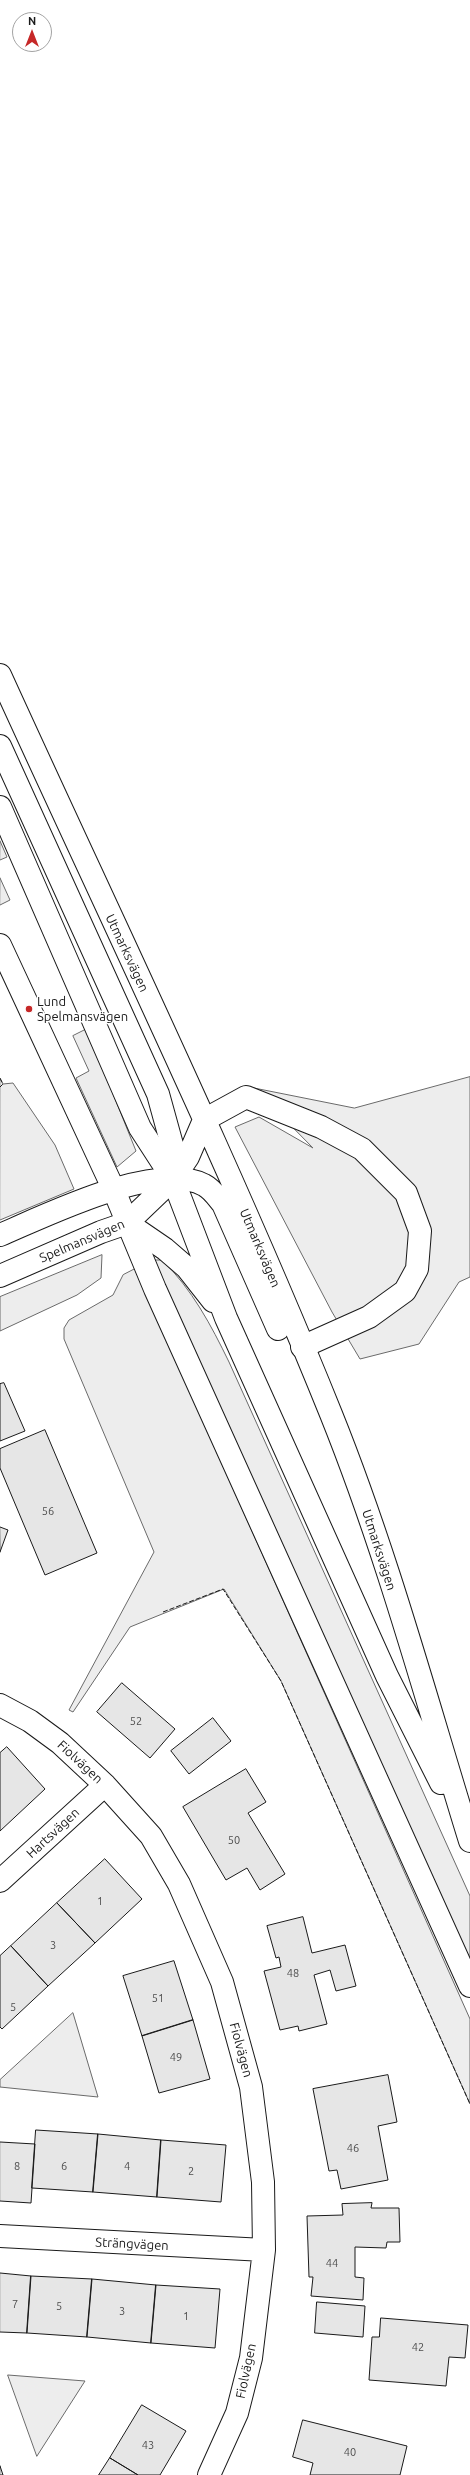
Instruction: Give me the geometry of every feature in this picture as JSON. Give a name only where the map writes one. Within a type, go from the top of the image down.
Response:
[{"type":"main road","name":"Utmarksvägen","points":[[0,675],[204,1120],[332,1416],[381,1552],[470,1841]]},
{"type":"main road","name":"Utmarksvägen","points":[[0,746],[158,1094],[174,1152],[173,1179],[226,1318],[388,1676],[470,1841]]},
{"type":"main road","points":[[0,807],[140,1128],[173,1179]]},
{"type":"main road","points":[[0,945],[113,1188],[127,1223],[470,1986]]},
{"type":"main road","points":[[204,1120],[246,1097],[321,1127],[362,1149],[406,1193],[420,1231],[416,1268],[405,1291],[368,1316],[302,1347]]},
{"type":"main road","name":"Spelmansvägen","points":[[0,1276],[101,1232],[127,1223],[173,1179],[188,1157],[204,1120]]},
{"type":"main road","points":[[0,1235],[113,1188],[173,1179],[196,1182],[204,1185],[223,1204],[381,1552]]},
{"type":"main road","points":[[127,1223],[165,1249],[187,1268],[226,1318]]},
{"type":"main road","name":"Fiolvägen","points":[[0,1705],[30,1721],[60,1742],[105,1785],[151,1836],[179,1884],[222,1982],[251,2088],[263,2182],[264,2250],[251,2358],[237,2413],[209,2475]]},
{"type":"main road","name":"Hartsvägen","points":[[0,1881],[105,1785]]},
{"type":"main road","name":"Strängvägen","points":[[0,2236],[264,2250]]},
{"type":"shaded area","points":[[0,841],[7,857],[0,860]]},
{"type":"shaded area","points":[[0,878],[10,900],[0,905]]},
{"type":"shaded area","points":[[87,1029],[136,1151],[117,1167],[76,1078],[89,1071],[73,1036]]},
{"type":"shaded area","points":[[470,1077],[470,1277],[459,1282],[419,1344],[360,1359],[332,1312],[235,1127],[259,1117],[313,1148],[254,1088],[354,1108]]},
{"type":"shaded area","points":[[0,1079],[3,1084],[13,1083],[55,1145],[74,1189],[0,1220]]},
{"type":"shaded area","points":[[102,1255],[101,1278],[77,1295],[0,1331],[0,1297]]},
{"type":"shaded area","points":[[154,1260],[162,1260],[192,1295],[208,1321],[229,1362],[470,1896],[470,1960]]},
{"type":"shaded area","points":[[135,1269],[470,2019],[470,2104],[281,1681],[224,1589],[130,1627],[73,1712],[69,1710],[154,1552],[64,1339],[64,1328],[69,1320],[113,1295],[123,1275]]},
{"type":"shaded area","points":[[73,2013],[98,2097],[0,2087],[0,2080]]},
{"type":"shaded area","points":[[8,2375],[85,2381],[37,2456]]},
{"type":"building","points":[[4,1383],[25,1431],[0,1441],[0,1384]]},
{"type":"building","points":[[45,1430],[97,1553],[45,1575],[0,1468],[0,1449]]},
{"type":"building","points":[[0,1527],[8,1530],[0,1552]]},
{"type":"building","points":[[122,1683],[175,1729],[150,1758],[97,1712]]},
{"type":"building","points":[[213,1718],[231,1741],[189,1774],[171,1751]]},
{"type":"building","points":[[7,1747],[45,1789],[0,1831],[0,1753]]},
{"type":"building","points":[[246,1769],[266,1802],[248,1813],[285,1874],[260,1890],[247,1868],[226,1880],[183,1807]]},
{"type":"building","points":[[105,1859],[142,1899],[95,1943],[57,1903]]},
{"type":"building","points":[[57,1903],[95,1943],[48,1986],[11,1946]]},
{"type":"building","points":[[303,1917],[312,1953],[345,1945],[356,1986],[336,1991],[330,1970],[314,1975],[327,2024],[299,2031],[298,2026],[280,2030],[264,1971],[281,1967],[279,1957],[276,1958],[267,1926]]},
{"type":"building","points":[[11,1946],[48,1986],[2,2029],[0,2027],[0,1956]]},
{"type":"building","points":[[174,1961],[193,2020],[142,2036],[123,1976]]},
{"type":"building","points":[[193,2020],[210,2079],[159,2093],[142,2036]]},
{"type":"building","points":[[388,2075],[397,2122],[378,2126],[388,2180],[341,2189],[337,2170],[329,2171],[313,2089]]},
{"type":"building","points":[[36,2130],[98,2134],[93,2192],[32,2188]]},
{"type":"building","points":[[98,2134],[161,2140],[157,2197],[93,2192]]},
{"type":"building","points":[[161,2140],[226,2145],[221,2202],[157,2197]]},
{"type":"building","points":[[0,2142],[35,2144],[31,2203],[0,2201]]},
{"type":"building","points":[[372,2203],[371,2208],[399,2208],[400,2242],[387,2242],[386,2248],[355,2247],[355,2277],[364,2278],[363,2300],[311,2296],[313,2277],[309,2277],[307,2216],[343,2215],[342,2204]]},
{"type":"building","points":[[0,2273],[31,2276],[27,2333],[0,2332]]},
{"type":"building","points":[[31,2276],[92,2279],[87,2337],[27,2333]]},
{"type":"building","points":[[92,2279],[156,2285],[151,2343],[87,2337]]},
{"type":"building","points":[[156,2285],[220,2289],[215,2348],[151,2343]]},
{"type":"building","points":[[317,2302],[365,2306],[363,2337],[315,2333]]},
{"type":"building","points":[[381,2318],[468,2325],[465,2358],[449,2357],[446,2386],[369,2380],[372,2337],[379,2337]]},
{"type":"building","points":[[142,2405],[186,2431],[160,2475],[138,2475],[110,2458]]},
{"type":"building","points":[[303,2420],[407,2446],[400,2475],[310,2475],[313,2463],[293,2457]]},
{"type":"building","points":[[110,2458],[138,2475],[99,2475]]},
{"type":"building","points":[[0,2466],[3,2475],[0,2475]]},
{"type":"fence","points":[[0,1078],[3,1084],[0,1087]]},
{"type":"fence","points":[[163,1612],[223,1589],[281,1681],[470,2104]]},
{"type":"place","name":"Lund Spelmansvägen","points":[[29,1009]]}]
